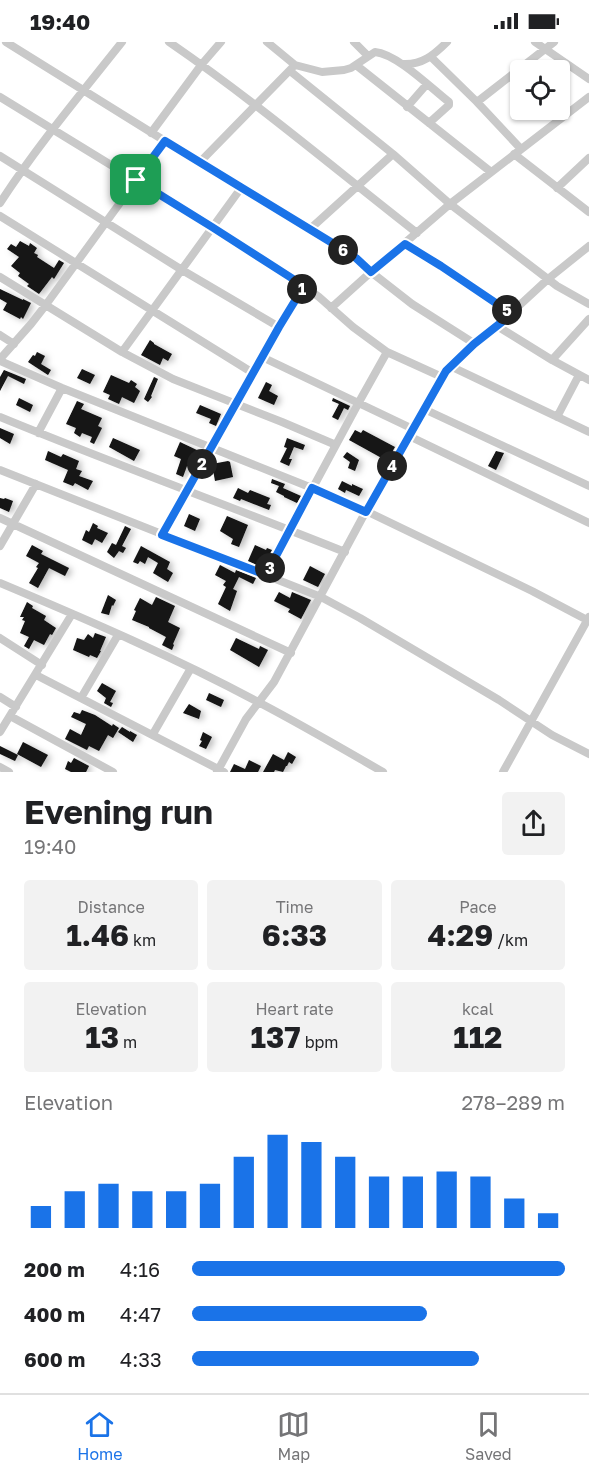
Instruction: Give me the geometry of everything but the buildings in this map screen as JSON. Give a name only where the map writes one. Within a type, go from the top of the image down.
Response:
[{"type":"street","points":[[6,42],[356,258],[412,304],[474,344]]},
{"type":"street","points":[[0,203],[52,130],[122,42]]},
{"type":"street","points":[[169,42],[202,64],[417,233]]},
{"type":"street","points":[[151,133],[221,42]]},
{"type":"street","points":[[354,42],[368,56]]},
{"type":"street","points":[[378,42],[380,52]]},
{"type":"street","points":[[403,64],[417,63],[431,57],[447,42]]},
{"type":"street","points":[[535,42],[588,76]]},
{"type":"street","points":[[477,102],[554,42]]},
{"type":"street","points":[[272,43],[292,68],[450,204],[557,286],[589,304]]},
{"type":"street","points":[[292,68],[322,72],[344,70],[375,52],[380,52],[403,64],[449,103],[429,123]]},
{"type":"street","points":[[431,57],[477,102],[518,152],[557,188],[589,212]]},
{"type":"street","points":[[356,65],[491,172]]},
{"type":"street","points":[[200,162],[292,68]]},
{"type":"street","points":[[407,106],[427,84]]},
{"type":"street","points":[[0,97],[304,286],[387,352],[442,376]]},
{"type":"street","points":[[331,308],[450,204],[589,97]]},
{"type":"street","points":[[165,141],[45,306],[0,360],[62,388],[312,488],[588,619],[503,772]]},
{"type":"street","points":[[310,229],[393,154]]},
{"type":"street","points":[[0,156],[182,270],[279,327]]},
{"type":"street","points":[[557,188],[589,158]]},
{"type":"street","points":[[122,352],[241,188]]},
{"type":"street","points":[[0,216],[253,373]]},
{"type":"street","points":[[405,244],[512,314]]},
{"type":"street","points":[[36,675],[153,734],[220,771],[246,719],[274,682],[291,652],[442,376],[474,344],[512,314],[548,279],[589,246]]},
{"type":"street","points":[[0,277],[122,352],[172,379],[336,445]]},
{"type":"street","points":[[162,535],[304,286]]},
{"type":"street","points":[[552,360],[589,319]]},
{"type":"street","points":[[497,326],[589,380]]},
{"type":"street","points":[[0,335],[14,344]]},
{"type":"street","points":[[266,575],[387,352]]},
{"type":"street","points":[[262,357],[358,402],[411,433],[589,523]]},
{"type":"street","points":[[450,366],[589,432]]},
{"type":"street","points":[[557,417],[579,375]]},
{"type":"street","points":[[38,433],[62,388]]},
{"type":"street","points":[[424,410],[589,486]]},
{"type":"street","points":[[0,417],[345,552]]},
{"type":"street","points":[[0,470],[321,597],[499,700],[552,735],[589,754]]},
{"type":"street","points":[[0,546],[36,484]]},
{"type":"street","points":[[0,518],[291,652]]},
{"type":"street","points":[[0,583],[118,634],[260,702],[383,772]]},
{"type":"street","points":[[0,732],[72,614]]},
{"type":"street","points":[[81,698],[118,634]]},
{"type":"street","points":[[0,638],[42,665]]},
{"type":"street","points":[[153,734],[190,668]]},
{"type":"street","points":[[0,697],[16,707]]},
{"type":"street","points":[[9,716],[113,772]]},
{"type":"street","points":[[0,767],[9,772]]},
{"type":"route","points":[[165,141],[334,244],[356,258],[371,272],[405,244],[512,314],[474,344],[442,376],[366,512],[312,488],[266,575],[162,535],[304,286],[136,180],[165,141]]}]
